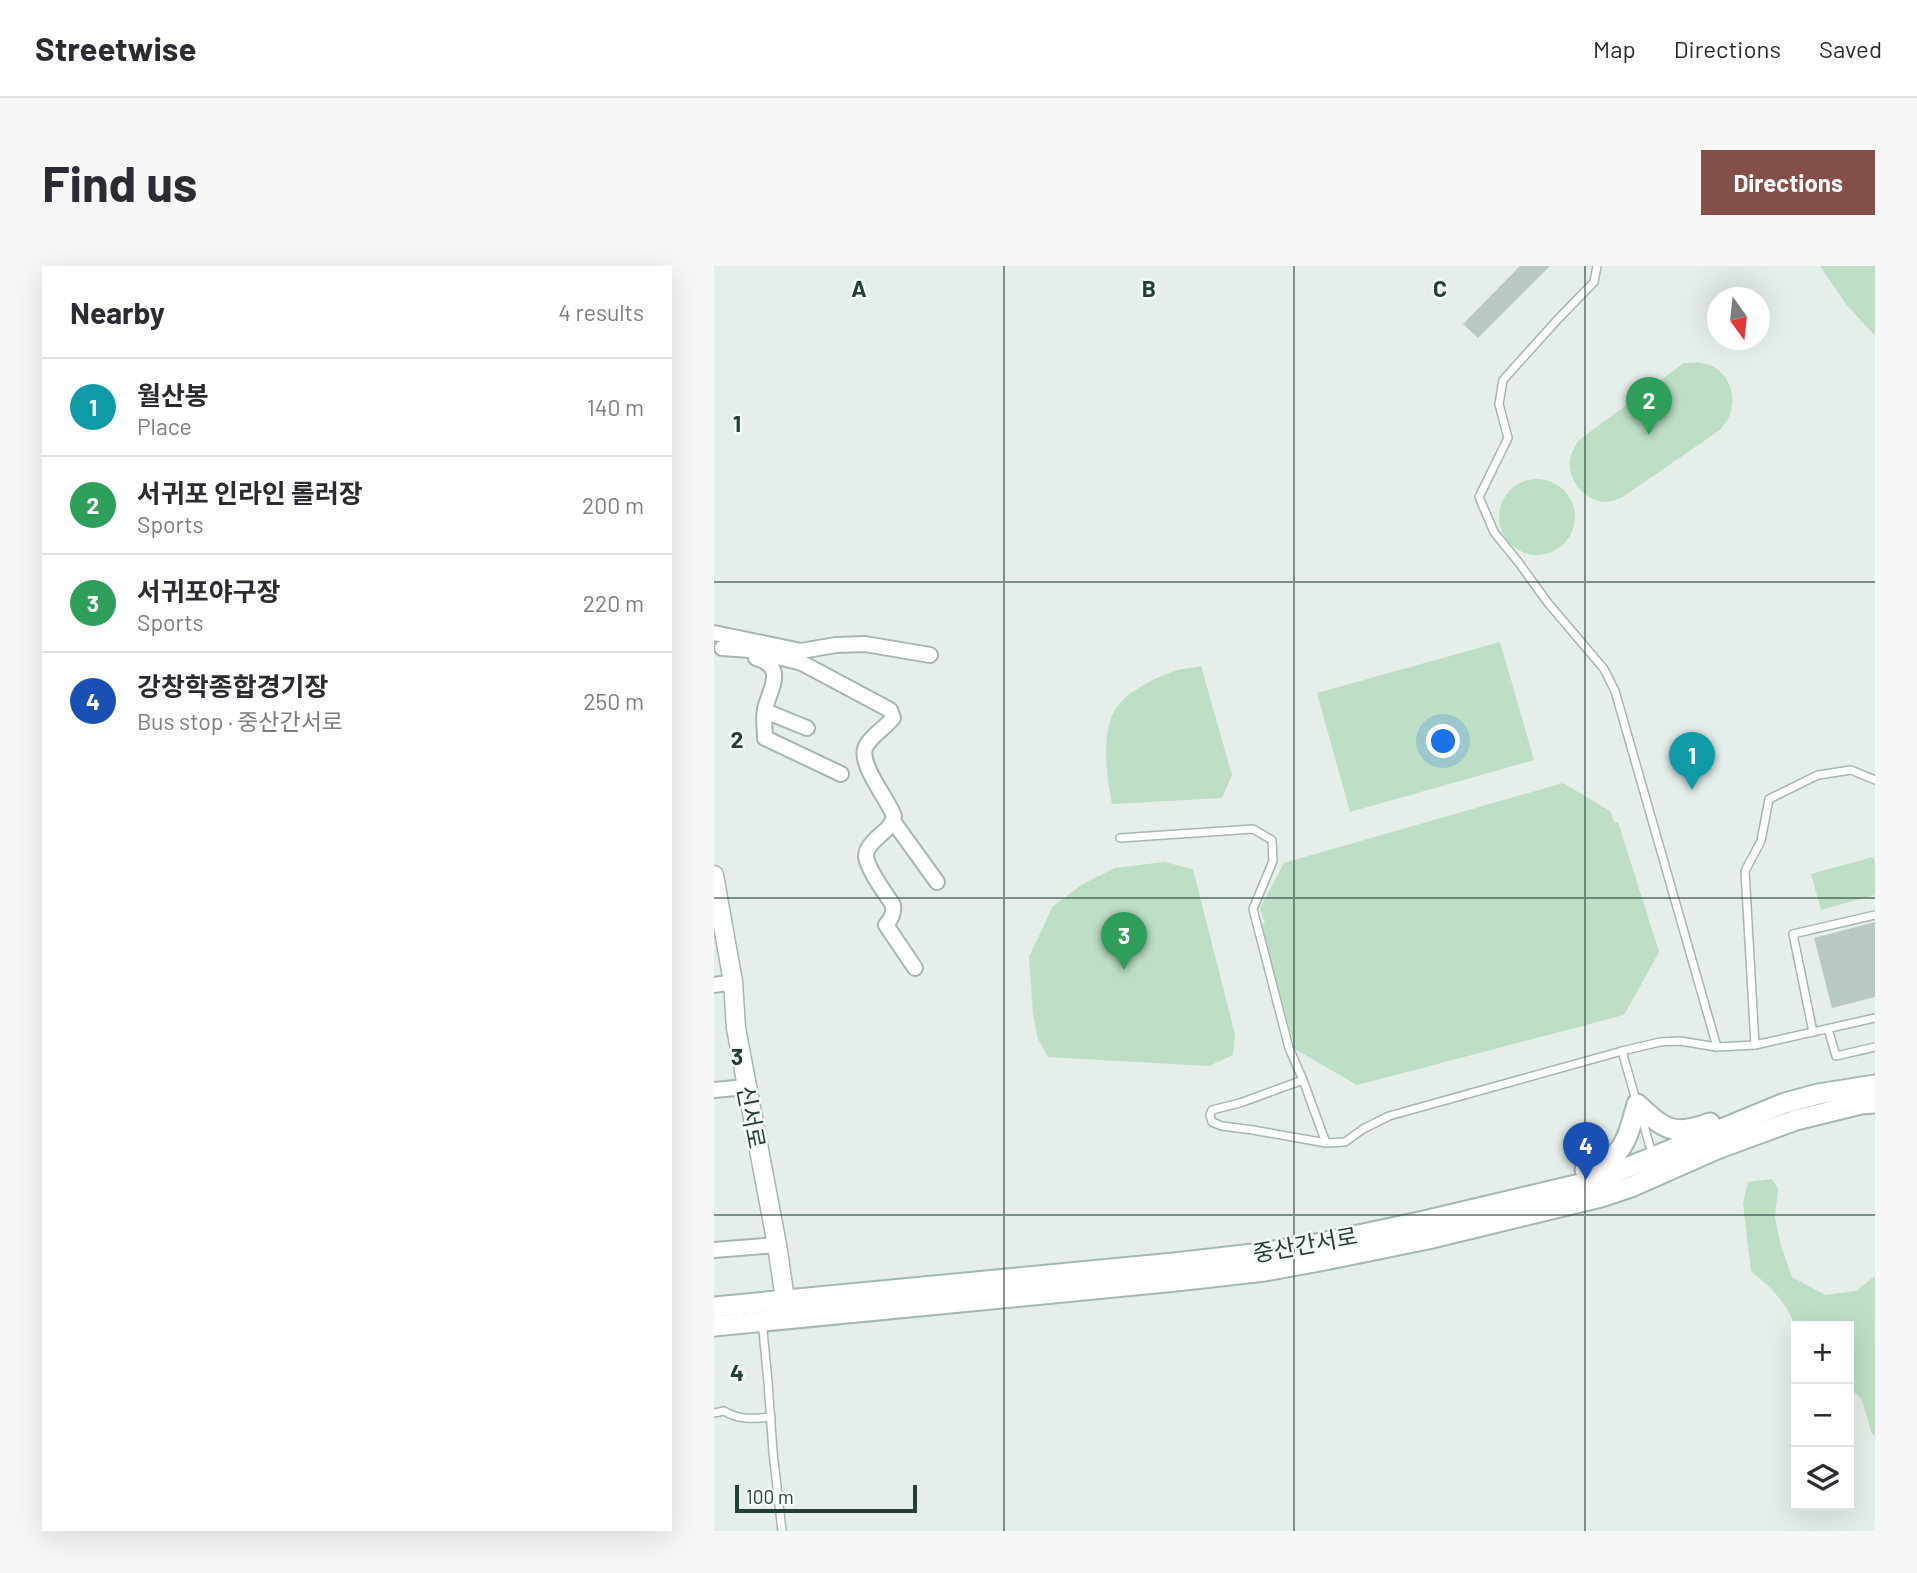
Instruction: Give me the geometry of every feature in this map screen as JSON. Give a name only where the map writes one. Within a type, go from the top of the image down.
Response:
[{"type":"main road","name":"중산간서로","points":[[714,1307],[786,1309],[1176,1281],[1291,1267],[1417,1241],[1601,1197],[1656,1165],[1785,1103],[1818,1094],[1875,1085]]},
{"type":"main road","name":"중산간서로","points":[[714,1326],[762,1321],[786,1309],[975,1283],[1262,1253],[1367,1234],[1656,1165],[1717,1149],[1796,1120],[1875,1102]]},
{"type":"main road","points":[[1518,1198],[1538,1186],[1608,1161],[1626,1139],[1637,1104],[1666,1128],[1679,1130],[1700,1127],[1757,1107],[1785,1103]]},
{"type":"street","points":[[714,633],[802,651],[836,645],[865,644],[930,655]]},
{"type":"street","points":[[718,647],[762,660],[772,666],[773,684],[765,711],[765,738],[841,774]]},
{"type":"street","points":[[718,647],[750,650],[802,663],[890,710],[893,718],[866,746],[864,759],[894,816],[889,828],[866,852],[866,857],[893,905],[894,911],[886,925],[915,968]]},
{"type":"street","points":[[765,711],[807,728]]},
{"type":"street","points":[[893,821],[937,882]]},
{"type":"street","name":"신서로","points":[[714,875],[733,982],[736,1028],[777,1245],[786,1309]]},
{"type":"street","points":[[714,985],[733,982]]},
{"type":"street","points":[[714,1090],[746,1087]]},
{"type":"street","points":[[714,1250],[777,1245]]},
{"type":"lane","points":[[1597,266],[1594,282],[1503,380],[1499,404],[1508,439],[1479,496],[1494,532],[1548,603],[1604,669],[1615,691],[1717,1047]]},
{"type":"lane","points":[[1755,1045],[1745,871],[1761,841],[1769,799],[1818,775],[1852,770],[1875,780]]},
{"type":"lane","points":[[1120,838],[1254,829],[1272,840],[1273,861],[1253,908],[1289,1048],[1326,1143]]},
{"type":"lane","points":[[1813,1032],[1793,934],[1875,915]]},
{"type":"lane","points":[[1303,1080],[1240,1103],[1212,1110],[1212,1122],[1222,1126],[1326,1143],[1345,1142],[1389,1116],[1660,1042],[1680,1041],[1717,1047],[1755,1045],[1875,1018]]},
{"type":"lane","points":[[1828,1029],[1836,1056],[1875,1047]]},
{"type":"lane","points":[[1622,1051],[1656,1165]]},
{"type":"lane","points":[[762,1321],[782,1531]]},
{"type":"lane","points":[[714,1413],[724,1411],[732,1416],[748,1419],[771,1417]]},
{"type":"green space","points":[[1820,266],[1875,266],[1875,336],[1846,304]]},
{"type":"green space","points":[[1684,363],[1709,365],[1722,373],[1727,380],[1732,402],[1729,416],[1720,430],[1621,498],[1605,502],[1589,497],[1577,486],[1571,471],[1571,455],[1579,440]]},
{"type":"green space","points":[[1530,479],[1544,479],[1558,485],[1569,496],[1575,517],[1572,532],[1564,544],[1544,555],[1530,555],[1516,549],[1505,538],[1499,524],[1499,510],[1505,496],[1516,485]]},
{"type":"green space","points":[[1500,642],[1534,760],[1350,812],[1317,693]]},
{"type":"green space","points":[[1201,666],[1232,775],[1222,798],[1112,804],[1106,750],[1108,728],[1115,710],[1129,695],[1147,683],[1178,670]]},
{"type":"green space","points":[[1563,783],[1610,811],[1615,823],[1618,822],[1659,952],[1624,1015],[1357,1085],[1295,1049],[1261,925],[1265,923],[1260,908],[1284,863]]},
{"type":"green space","points":[[1873,857],[1875,895],[1821,910],[1811,874]]},
{"type":"green space","points":[[1164,862],[1193,869],[1235,1035],[1233,1055],[1209,1066],[1048,1057],[1038,1039],[1033,1014],[1029,957],[1053,906],[1083,884],[1115,868]]},
{"type":"green space","points":[[1772,1179],[1778,1189],[1775,1218],[1792,1277],[1825,1295],[1856,1291],[1875,1276],[1875,1436],[1872,1434],[1862,1400],[1854,1392],[1854,1321],[1793,1321],[1778,1296],[1751,1271],[1743,1203],[1748,1182]]},
{"type":"building","points":[[1520,266],[1550,266],[1478,338],[1463,324]]},
{"type":"building","points":[[1875,922],[1875,997],[1832,1008],[1814,938]]},
{"type":"place","name":"서귀포 인라인 롤러장","points":[[1649,435]]},
{"type":"place","name":"월산봉","points":[[1692,790]]},
{"type":"place","name":"서귀포야구장","points":[[1124,970]]},
{"type":"place","name":"강창학종합경기장","points":[[1586,1180]]}]
